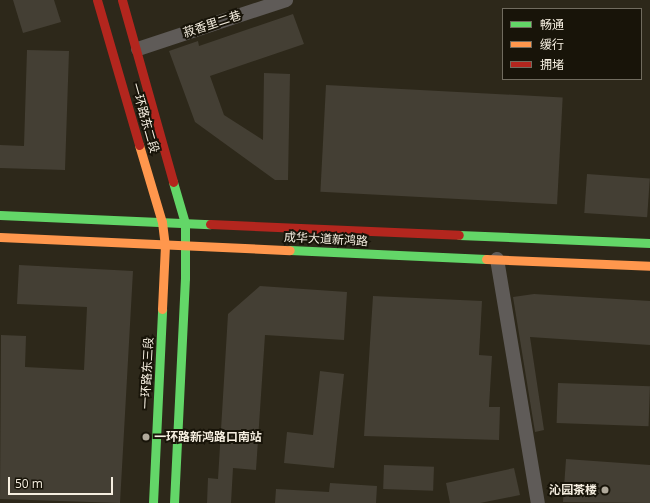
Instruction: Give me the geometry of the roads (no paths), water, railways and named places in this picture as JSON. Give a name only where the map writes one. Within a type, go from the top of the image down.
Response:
[{"type":"main road","name":"一环路东二段","points":[[97,0],[162,222],[165,245]]},
{"type":"main road","name":"一环路东二段","points":[[122,0],[138,49],[185,223],[186,245]]},
{"type":"main road","name":"成华大道新鸿路","points":[[0,215],[650,243]]},
{"type":"main road","name":"成华大道新鸿路","points":[[0,236],[165,245],[650,266]]},
{"type":"main road","name":"一环路东三段","points":[[153,503],[165,245]]},
{"type":"main road","points":[[174,503],[186,245]]},
{"type":"street","name":"菽香里二巷","points":[[138,49],[286,0]]},
{"type":"street","points":[[498,259],[538,503]]},
{"type":"place","name":"一环路新鸿路口南站","points":[[146,437]]},
{"type":"place","name":"沁园茶楼","points":[[605,490]]}]
